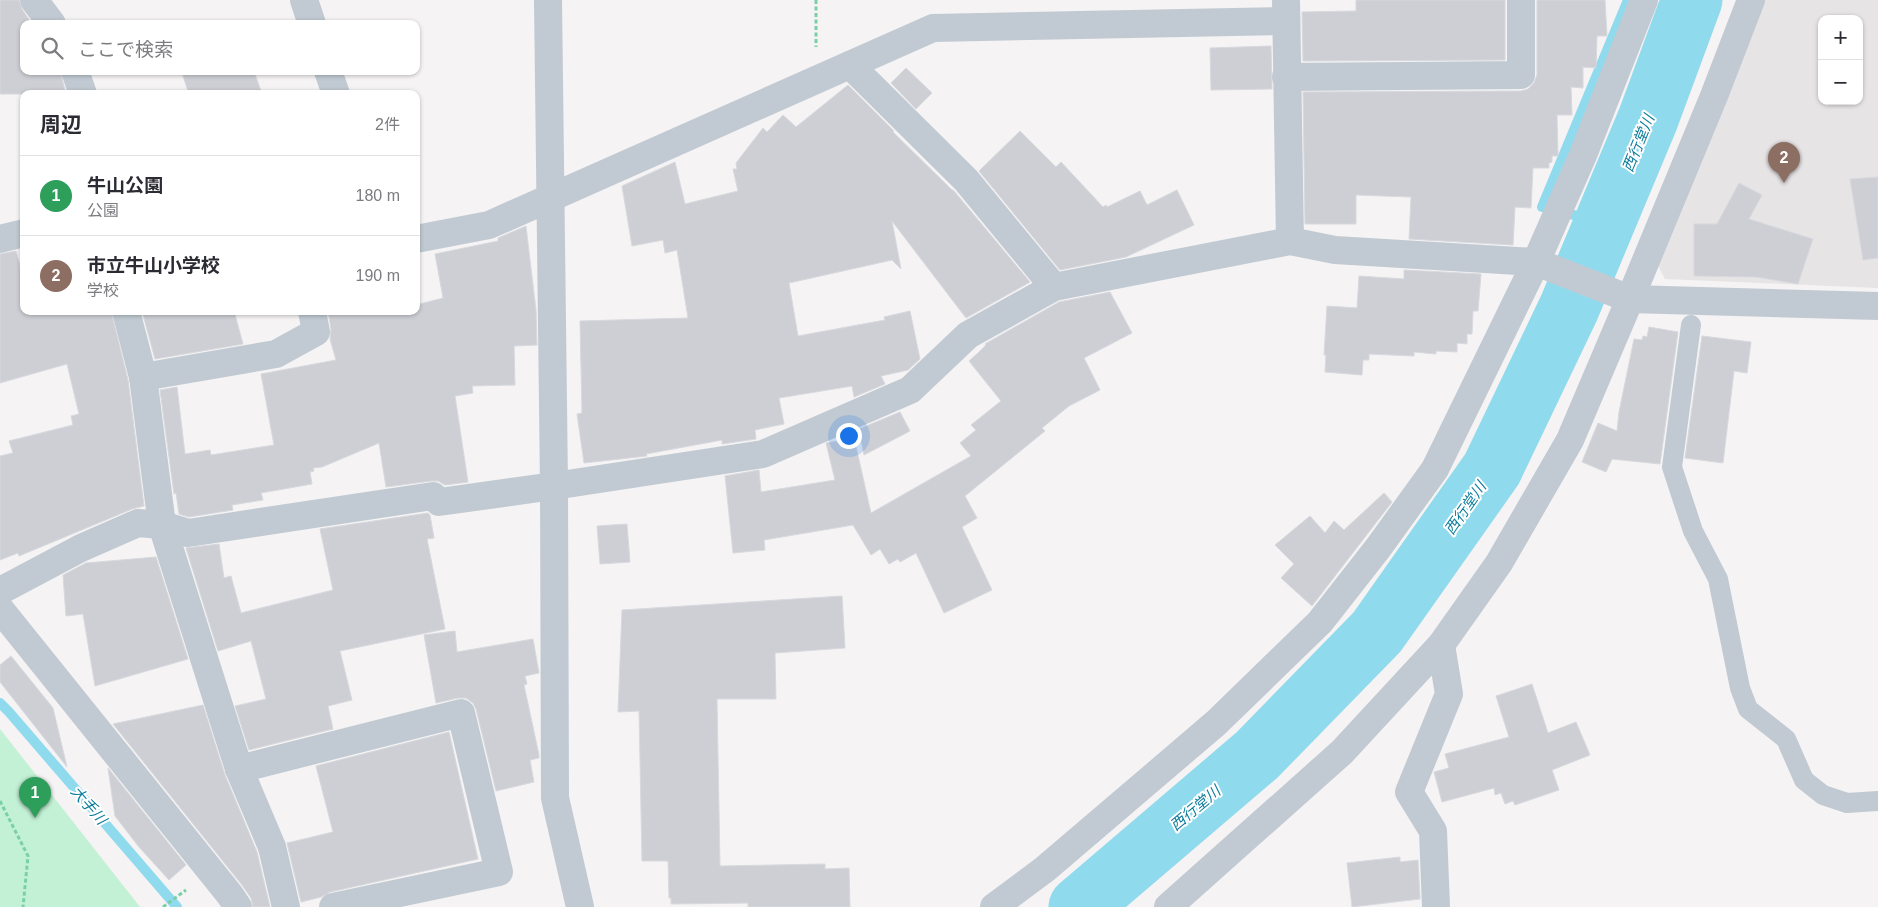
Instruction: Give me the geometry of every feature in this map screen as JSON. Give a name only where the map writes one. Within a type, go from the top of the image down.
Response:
[{"type":"street","points":[[34,0],[49,20]]},
{"type":"street","points":[[304,0],[311,20]]},
{"type":"street","points":[[548,0],[554,486],[555,798],[580,907]]},
{"type":"street","points":[[1286,77],[1521,75],[1521,0]]},
{"type":"street","points":[[994,907],[1045,869],[1216,723],[1320,622],[1378,548],[1435,469],[1538,263],[1644,0]]},
{"type":"street","points":[[1168,907],[1342,752],[1441,645],[1499,563],[1570,440],[1625,297],[1714,96],[1751,0]]},
{"type":"street","points":[[420,238],[489,225],[933,28],[1286,11],[1290,241]]},
{"type":"street","points":[[850,65],[966,180],[1054,288]]},
{"type":"street","points":[[76,75],[82,90]]},
{"type":"street","points":[[329,75],[335,90]]},
{"type":"street","points":[[0,591],[81,548],[138,523],[162,525],[188,533],[433,496],[439,502],[763,454],[910,390],[968,335],[1054,288],[1290,241],[1335,250],[1538,263],[1625,297],[1878,306]]},
{"type":"street","points":[[127,315],[143,377],[162,525],[239,769],[272,847],[286,907]]},
{"type":"street","points":[[143,377],[276,354],[316,332],[313,315]]},
{"type":"street","points":[[0,609],[238,907]]},
{"type":"street","points":[[1436,907],[1433,831],[1409,792],[1449,694],[1441,645]]},
{"type":"street","points":[[239,769],[461,713],[499,872],[333,907]]},
{"type":"lane","points":[[1691,325],[1672,466],[1693,531],[1718,580],[1740,688],[1748,709],[1786,739],[1804,780],[1823,795],[1848,803],[1878,802]]},
{"type":"path","points":[[816,0],[817,79]]},
{"type":"path","points":[[0,802],[28,856],[23,907]]},
{"type":"shaded area","points":[[1762,0],[1878,0],[1878,288],[1665,279],[1657,264]]},
{"type":"green space","points":[[0,729],[140,907],[0,907]]},
{"type":"building","points":[[0,0],[19,0],[29,20],[20,20],[20,75],[61,75],[65,90],[20,90],[20,94],[0,94]]},
{"type":"building","points":[[1356,0],[1505,0],[1505,60],[1303,61],[1302,12],[1356,11]]},
{"type":"building","points":[[1537,0],[1605,0],[1607,36],[1597,36],[1596,68],[1583,67],[1583,88],[1571,87],[1572,115],[1557,115],[1558,156],[1552,156],[1549,168],[1533,168],[1531,208],[1515,207],[1513,245],[1409,239],[1411,197],[1356,195],[1356,224],[1305,224],[1303,92],[1521,91],[1528,89],[1534,83],[1537,75]]},
{"type":"building","points":[[1271,46],[1272,89],[1211,90],[1210,48]]},
{"type":"building","points":[[906,68],[932,93],[916,109],[891,83]]},
{"type":"building","points":[[183,75],[255,75],[261,90],[188,90]]},
{"type":"building","points":[[848,85],[954,191],[1030,282],[966,318],[892,221],[901,269],[892,260],[789,283],[798,336],[885,320],[884,317],[910,311],[920,359],[908,370],[881,376],[885,384],[854,397],[852,386],[779,398],[784,424],[755,430],[756,439],[722,444],[722,440],[646,454],[647,456],[584,463],[577,414],[582,413],[580,321],[688,318],[677,250],[665,253],[663,240],[632,246],[622,186],[675,162],[685,204],[738,191],[733,169],[737,169],[736,163],[763,128],[767,132],[783,115],[796,127]]},
{"type":"building","points":[[1020,131],[1056,167],[1061,162],[1103,207],[1106,205],[1107,207],[1140,191],[1147,205],[1177,190],[1194,225],[1126,257],[1060,270],[979,171]]},
{"type":"building","points":[[1878,177],[1878,258],[1863,260],[1850,179]]},
{"type":"building","points":[[1739,183],[1762,195],[1749,219],[1813,239],[1798,284],[1756,277],[1694,276],[1694,224],[1717,224]]},
{"type":"building","points":[[526,226],[536,310],[537,345],[514,346],[515,385],[472,386],[473,393],[455,396],[468,482],[445,485],[438,481],[431,481],[386,487],[379,443],[322,467],[313,468],[314,471],[310,472],[312,484],[261,493],[263,500],[232,505],[233,510],[189,517],[179,514],[176,493],[174,494],[160,390],[177,387],[185,454],[210,450],[211,455],[274,445],[261,374],[336,360],[330,339],[331,329],[329,315],[420,315],[420,304],[443,298],[435,254],[498,241],[498,238]]},
{"type":"building","points":[[16,251],[20,266],[20,315],[112,315],[128,380],[144,506],[132,509],[19,556],[18,553],[0,560],[0,456],[13,453],[9,441],[73,425],[71,416],[79,414],[67,364],[0,383],[0,254]]},
{"type":"building","points":[[1404,270],[1481,274],[1478,311],[1473,311],[1472,334],[1467,334],[1467,344],[1457,343],[1457,352],[1436,351],[1436,354],[1414,352],[1414,356],[1369,354],[1369,360],[1363,360],[1362,375],[1325,372],[1326,355],[1324,355],[1327,306],[1357,308],[1359,276],[1404,279]]},
{"type":"building","points":[[1110,292],[1132,333],[1084,358],[1100,390],[1069,406],[1042,428],[1045,431],[965,496],[977,518],[962,527],[992,590],[944,613],[916,553],[900,562],[898,559],[889,564],[880,549],[871,555],[853,525],[764,540],[765,550],[733,553],[725,476],[759,470],[761,492],[835,480],[826,443],[838,441],[853,433],[871,513],[971,456],[960,443],[976,430],[971,425],[1001,401],[969,361],[985,344],[1059,302]]},
{"type":"building","points":[[143,315],[235,315],[243,344],[155,359]]},
{"type":"building","points":[[1649,327],[1678,332],[1660,464],[1612,459],[1606,472],[1582,462],[1598,423],[1617,431],[1634,339],[1642,340],[1643,336],[1647,337]]},
{"type":"building","points":[[1702,336],[1751,342],[1747,373],[1734,371],[1723,463],[1685,458]]},
{"type":"building","points":[[900,412],[910,431],[864,455],[859,429]]},
{"type":"building","points":[[1384,493],[1392,502],[1312,606],[1281,578],[1294,564],[1275,545],[1310,516],[1325,533],[1334,521],[1344,530]]},
{"type":"building","points":[[428,513],[434,538],[427,539],[445,629],[340,651],[352,700],[328,706],[333,729],[249,750],[235,706],[266,699],[251,641],[218,651],[186,548],[219,544],[224,578],[231,576],[241,613],[333,590],[320,529]]},
{"type":"building","points":[[627,524],[630,562],[600,564],[597,526]]},
{"type":"building","points":[[156,557],[188,659],[95,686],[83,614],[66,616],[63,575],[86,563]]},
{"type":"building","points":[[842,596],[845,648],[775,653],[776,699],[717,699],[720,866],[825,864],[825,869],[849,868],[850,907],[748,907],[748,903],[671,904],[671,898],[669,898],[668,861],[642,861],[639,711],[618,712],[622,610]]},
{"type":"building","points":[[455,631],[457,652],[533,639],[539,673],[525,676],[527,684],[524,685],[539,755],[539,758],[530,760],[534,782],[496,791],[473,703],[466,698],[458,698],[436,703],[424,635]]},
{"type":"building","points":[[11,656],[53,708],[67,767],[0,682],[0,665]]},
{"type":"building","points":[[1532,684],[1548,733],[1576,722],[1590,755],[1552,770],[1559,790],[1515,805],[1513,801],[1505,804],[1501,793],[1495,795],[1494,788],[1442,802],[1434,772],[1449,768],[1445,754],[1509,737],[1496,696]]},
{"type":"building","points":[[203,705],[225,775],[257,852],[270,907],[253,907],[251,898],[242,885],[113,724]]},
{"type":"building","points":[[449,732],[478,859],[330,892],[321,897],[301,902],[287,843],[333,832],[316,766]]},
{"type":"building","points":[[108,768],[186,865],[169,880],[139,847],[115,816]]},
{"type":"building","points":[[1400,857],[1400,862],[1418,860],[1420,899],[1352,907],[1347,863]]},
{"type":"waterway","points":[[1542,207],[1628,0]]},
{"type":"waterway","name":"西行堂川","points":[[1079,907],[1257,755],[1377,632],[1492,469],[1569,308],[1648,119],[1692,0]]},
{"type":"waterway","points":[[1567,213],[1604,224]]},
{"type":"waterway","name":"大手川","points":[[0,703],[177,907]]},
{"type":"place","name":"市立牛山小学校","points":[[1784,183]]},
{"type":"place","name":"牛山公園","points":[[35,818]]}]
